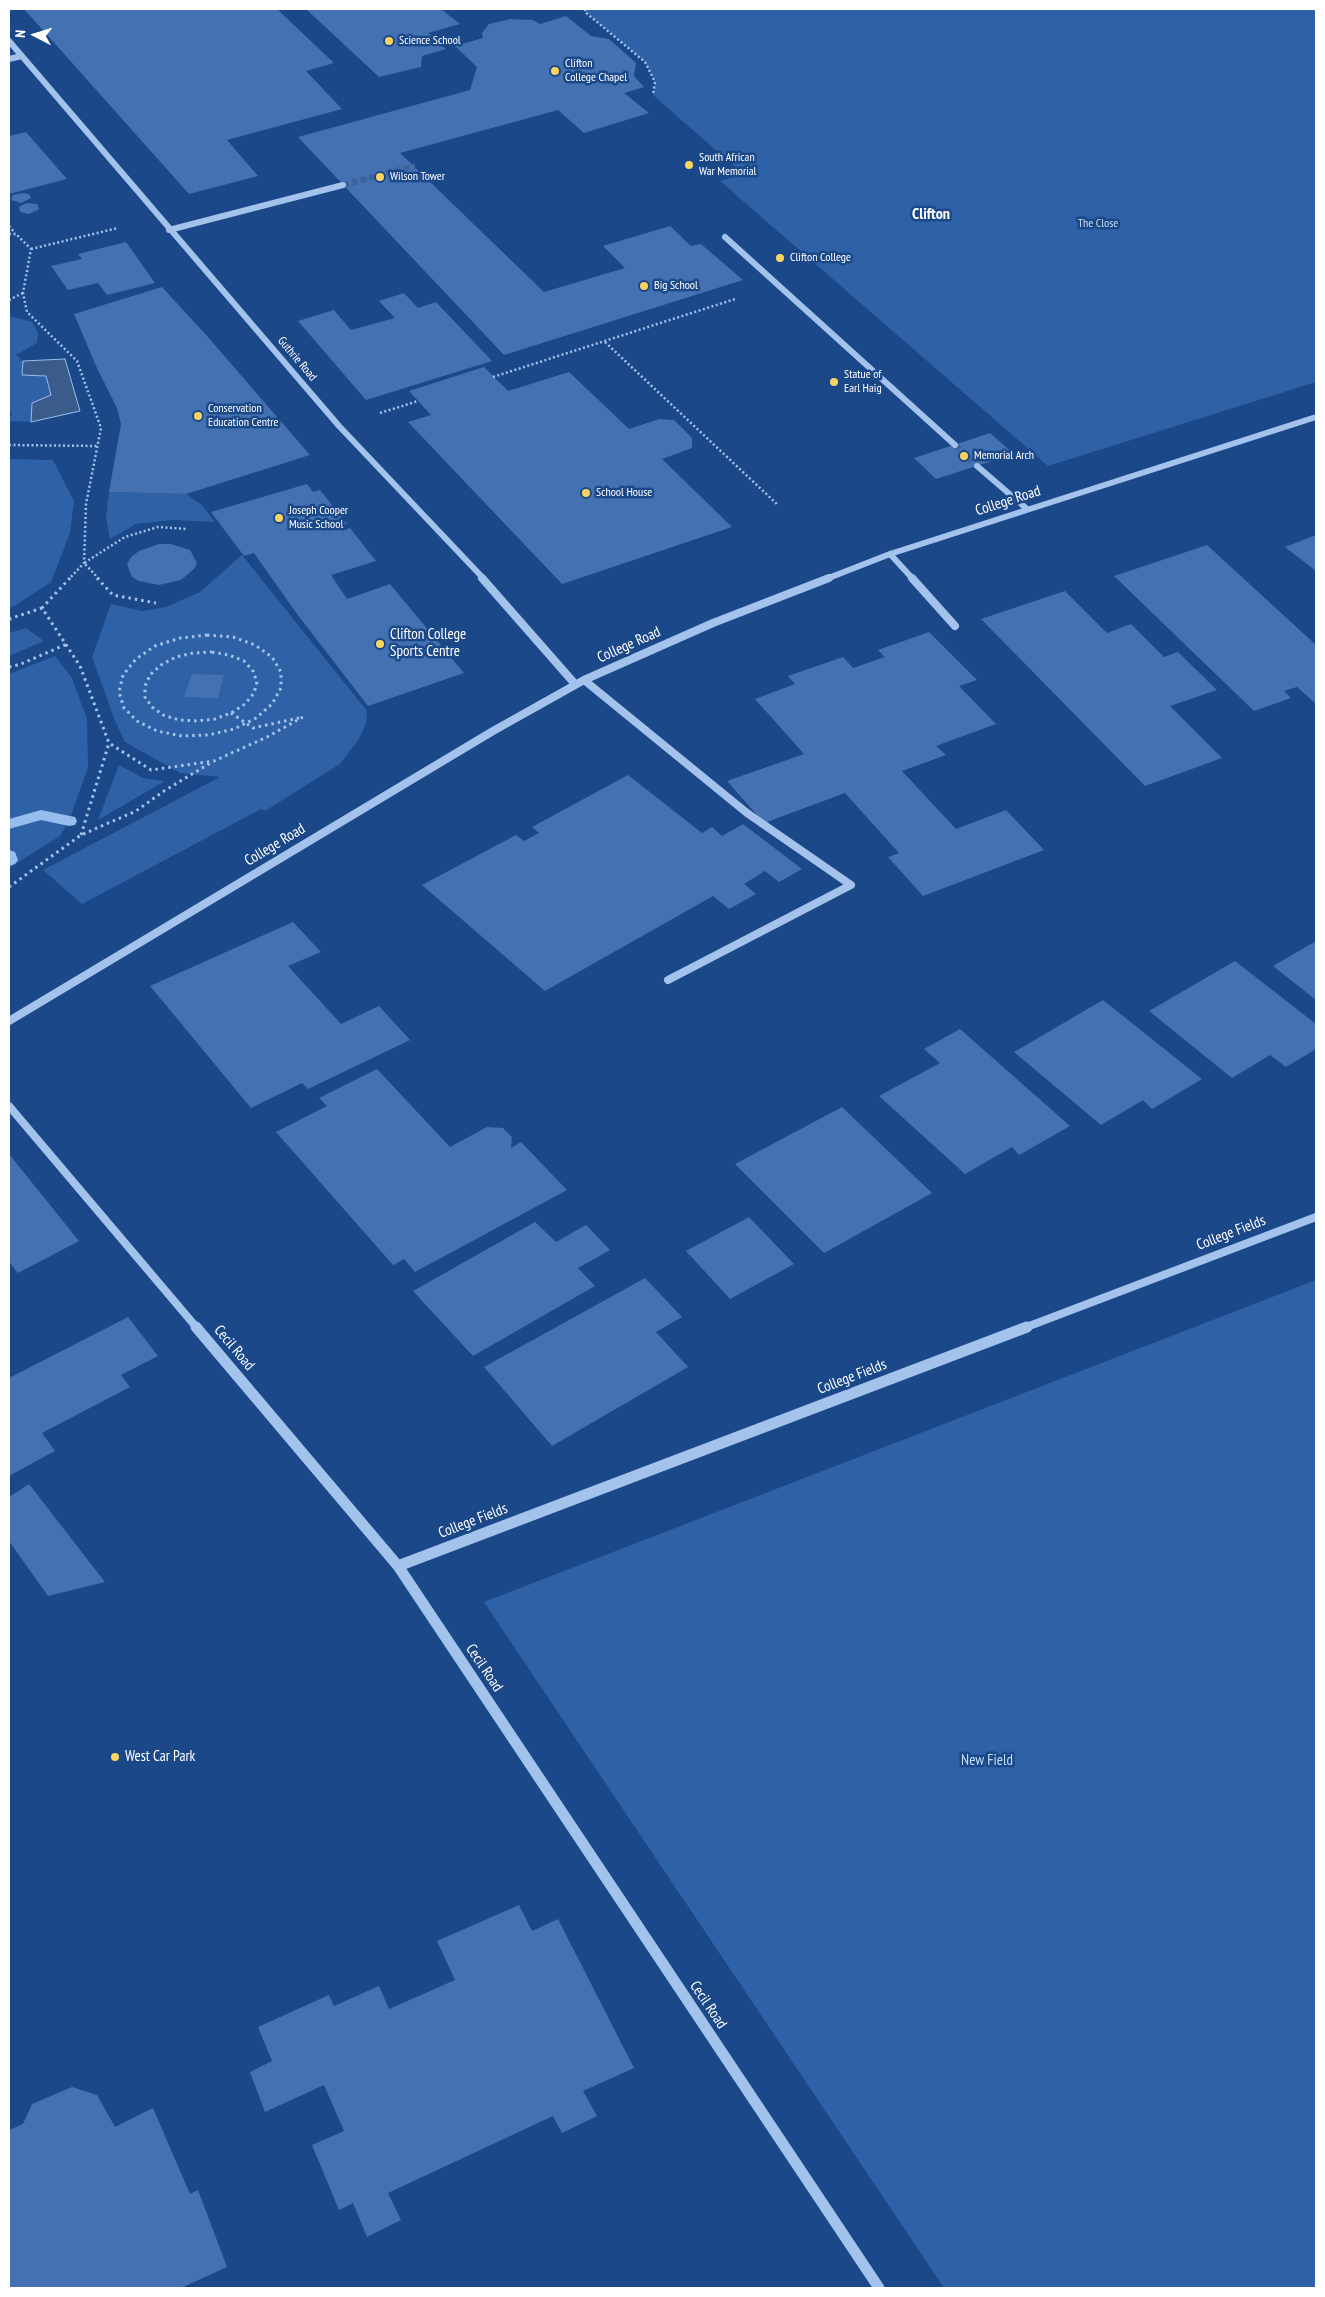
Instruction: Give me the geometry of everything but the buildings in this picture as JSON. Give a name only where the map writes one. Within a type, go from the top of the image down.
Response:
[{"type":"street","name":"Guthrie Road","points":[[9,41],[158,218],[205,268],[339,426],[508,606],[575,684]]},
{"type":"street","points":[[9,59],[22,56]]},
{"type":"street","points":[[169,230],[343,185]]},
{"type":"street","points":[[725,237],[955,445]]},
{"type":"street","name":"College Road","points":[[9,1021],[467,746],[575,684],[713,623],[890,554],[1316,417]]},
{"type":"street","points":[[977,466],[1027,509]]},
{"type":"street","points":[[890,554],[955,626]]},
{"type":"street","points":[[584,680],[748,813],[851,885],[668,980]]},
{"type":"street","name":"Cecil Road","points":[[9,1106],[398,1566],[879,2288]]},
{"type":"street","name":"College Fields","points":[[398,1566],[1316,1217]]},
{"type":"path","points":[[586,9],[585,12],[645,62],[655,82],[653,95]]},
{"type":"path","points":[[31,249],[158,218]]},
{"type":"path","points":[[9,226],[31,249]]},
{"type":"path","points":[[9,234],[16,234]]},
{"type":"path","points":[[31,249],[23,293],[28,312],[77,361],[101,428],[86,504],[84,564],[113,595],[156,603]]},
{"type":"path","points":[[493,377],[776,285]]},
{"type":"path","points":[[9,300],[23,293]]},
{"type":"path","points":[[605,342],[778,505]]},
{"type":"path","points":[[9,445],[98,446]]},
{"type":"path","points":[[9,619],[42,608],[84,564],[125,537],[158,527],[187,529]]},
{"type":"path","points":[[42,608],[68,644],[80,666],[109,743],[151,770],[214,761]]},
{"type":"path","points":[[207,635],[224,636],[255,645],[272,657],[281,672],[281,688],[272,704],[256,718],[244,724],[208,735],[182,736],[157,731],[137,722],[124,708],[119,692],[123,675],[136,659],[155,646],[180,638],[207,635]]},
{"type":"path","points":[[9,667],[21,664],[68,644]]},
{"type":"path","points":[[212,652],[229,655],[244,661],[253,670],[257,682],[254,694],[245,704],[231,713],[215,719],[197,721],[179,720],[163,715],[152,707],[146,697],[145,686],[150,675],[160,665],[176,657],[193,653],[212,652]]},
{"type":"path","points":[[9,887],[81,835],[136,811],[164,791],[214,761],[267,737],[303,717],[253,728],[244,724],[231,713]]},
{"type":"path","points":[[81,835],[109,743]]},
{"type":"green space","name":"The Close","points":[[585,9],[1316,9],[1316,382],[1048,466],[720,181],[743,174],[653,95],[655,82],[645,62],[585,12]]},
{"type":"green space","points":[[9,316],[32,322],[38,333],[37,343],[16,355],[23,361],[22,375],[46,376],[51,395],[32,403],[31,422],[9,421],[12,412],[9,411]]},
{"type":"green space","points":[[9,459],[53,460],[74,501],[70,533],[51,582],[9,608]]},
{"type":"green space","points":[[109,492],[186,494],[202,505],[215,522],[172,520],[136,524],[110,539],[106,518]]},
{"type":"green space","points":[[242,555],[367,711],[366,724],[359,739],[340,764],[265,811],[261,809],[82,904],[43,870],[220,777],[180,773],[125,742],[115,721],[92,657],[111,604],[142,611],[166,607],[200,592]]},
{"type":"green space","points":[[26,628],[44,641],[9,656],[9,633]]},
{"type":"green space","points":[[55,656],[72,678],[87,719],[88,767],[69,821],[60,836],[9,868],[9,674]]},
{"type":"green space","points":[[119,765],[143,778],[165,781],[98,820]]},
{"type":"green space","name":"New Field","points":[[1316,1280],[1316,2288],[944,2288],[484,1602]]},
{"type":"shaded area","points":[[65,359],[80,411],[31,422],[32,403],[51,395],[46,376],[22,375],[23,361]]},
{"type":"waterway","points":[[9,824],[41,815],[69,821]]},
{"type":"tunnel","points":[[343,185],[415,166]]},
{"type":"tunnel","points":[[955,445],[977,466]]},
{"type":"place","name":"Science School","points":[[389,41]]},
{"type":"place","name":"Clifton College Chapel","points":[[555,71]]},
{"type":"place","name":"South African War Memorial","points":[[689,165]]},
{"type":"place","name":"Wilson Tower","points":[[380,177]]},
{"type":"place","name":"Clifton College","points":[[780,258]]},
{"type":"place","name":"Big School","points":[[644,286]]},
{"type":"place","name":"Statue of Earl Haig","points":[[834,382]]},
{"type":"place","name":"Conservation Education Centre","points":[[198,416]]},
{"type":"place","name":"Memorial Arch","points":[[964,456]]},
{"type":"place","name":"School House","points":[[586,493]]},
{"type":"place","name":"Joseph Cooper Music School","points":[[279,518]]},
{"type":"place","name":"Clifton College Sports Centre","points":[[380,644]]},
{"type":"place","name":"West Car Park","points":[[115,1757]]},
{"type":"district","name":"Clifton","points":[[931,214]]}]
